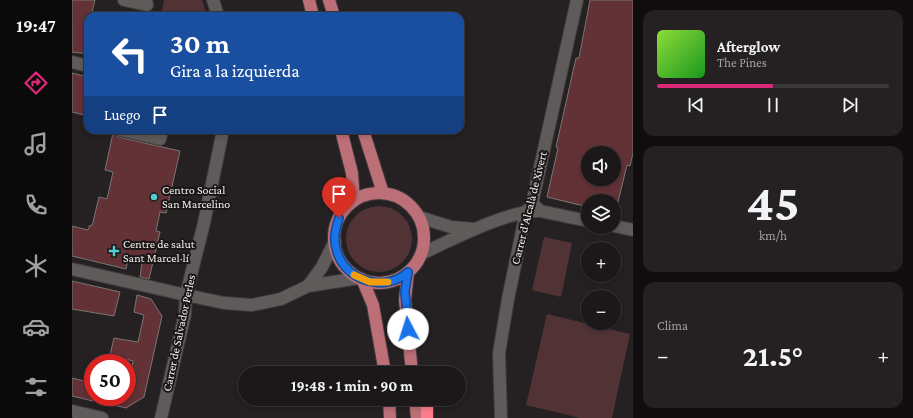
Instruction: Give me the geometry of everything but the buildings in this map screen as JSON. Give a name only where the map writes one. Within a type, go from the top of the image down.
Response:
[{"type":"highway","points":[[427,406],[428,418]]},
{"type":"main road","points":[[308,0],[312,12]]},
{"type":"main road","points":[[330,0],[333,12]]},
{"type":"main road","points":[[342,134],[352,173],[354,200]]},
{"type":"main road","points":[[364,134],[382,193]]},
{"type":"main road","points":[[382,193],[392,194],[404,200],[414,209],[419,217],[424,235],[421,254],[417,262],[408,272],[397,280],[375,283],[360,279],[349,272],[342,263],[334,241],[335,229],[345,208],[354,200],[368,194],[382,193]]},
{"type":"main road","points":[[408,272],[405,300],[411,366]]},
{"type":"main road","points":[[360,279],[373,305],[384,366]]},
{"type":"main road","points":[[389,406],[390,418]]},
{"type":"main road","points":[[416,406],[417,418]]},
{"type":"street","points":[[124,0],[147,5],[146,0]]},
{"type":"street","points":[[213,0],[217,12]]},
{"type":"street","name":"Carrer d'Alcalà de Xivert","points":[[501,418],[499,352],[508,299],[526,212],[531,206],[533,199],[577,0]]},
{"type":"street","points":[[72,62],[84,65]]},
{"type":"street","name":"Carrer de Salvador Perles","points":[[161,418],[185,314],[186,295],[204,223],[222,134]]},
{"type":"street","points":[[533,199],[534,204],[540,211]]},
{"type":"street","points":[[421,254],[475,229],[526,212],[540,211],[581,220]]},
{"type":"street","points":[[419,217],[451,227],[475,229]]},
{"type":"street","points":[[621,227],[633,230]]},
{"type":"street","points":[[308,286],[322,267],[334,241]]},
{"type":"street","points":[[72,269],[224,303],[252,305],[281,299],[308,286],[360,279]]},
{"type":"street","points":[[72,411],[102,418]]},
{"type":"shaded area","points":[[164,0],[202,0],[206,12],[162,12]]},
{"type":"shaded area","points":[[379,206],[392,209],[402,216],[409,226],[412,239],[409,252],[402,262],[392,269],[379,272],[366,269],[356,262],[349,252],[346,239],[349,226],[356,216],[366,209]]},
{"type":"shaded area","points":[[544,237],[572,243],[561,297],[532,290]]},
{"type":"shaded area","points":[[547,314],[581,322],[581,330],[613,330],[630,334],[612,418],[580,418],[526,405]]},
{"type":"slow traffic","points":[[354,275],[370,282],[388,282]]},
{"type":"place","name":"Centro Social San Marcelino","points":[[154,197]]},
{"type":"place","name":"Centre de salut Sant Marcel·lí","points":[[114,251]]},
{"type":"route","points":[[339,218],[335,229],[334,241],[342,263],[349,272],[359,278],[370,282],[379,283],[397,280],[408,272],[405,300],[408,329]]}]
